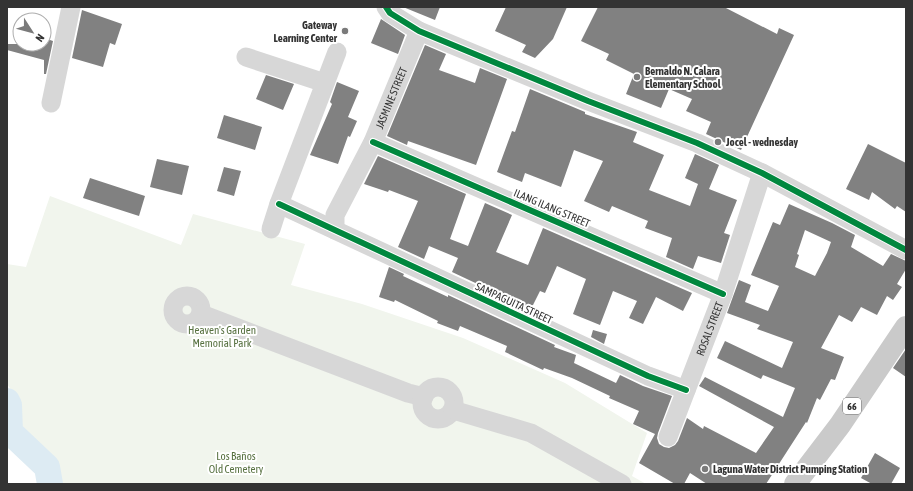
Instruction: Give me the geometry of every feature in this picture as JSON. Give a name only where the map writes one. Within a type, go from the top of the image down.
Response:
[{"type":"main road","name":"66","points":[[795,484],[840,424],[906,327]]},
{"type":"street","points":[[51,103],[71,7]]},
{"type":"street","points":[[386,7],[390,13],[419,31],[588,101],[697,143],[762,174],[906,250]]},
{"type":"street","name":"JASMINE STREET","points":[[335,230],[335,215],[373,142],[419,31]]},
{"type":"street","points":[[271,228],[278,204],[337,52]]},
{"type":"street","points":[[246,57],[325,83]]},
{"type":"street","name":"ILANG ILANG STREET","points":[[373,142],[723,294]]},
{"type":"street","name":"ROSAL STREET","points":[[668,437],[723,294],[762,174]]},
{"type":"street","name":"SAMPAGUITA STREET","points":[[278,204],[648,376],[686,390]]},
{"type":"street","points":[[201,314],[408,393],[424,397],[423,408],[425,413],[434,419],[445,418],[453,410],[531,433],[622,484]]},
{"type":"green space","name":"Heaven's Garden Memorial Park","points":[[50,196],[181,245],[193,214],[305,244],[291,285],[362,304],[463,338],[565,383],[647,433],[632,476],[646,484],[59,484],[60,479],[17,429],[10,388],[7,384],[7,264],[26,267]]},
{"type":"building","points":[[403,7],[440,7],[435,20]]},
{"type":"building","points":[[506,7],[567,7],[553,39],[535,58],[522,52],[526,45],[495,31]]},
{"type":"building","points":[[598,7],[724,7],[777,34],[779,28],[794,35],[741,150],[706,134],[711,122],[686,111],[692,99],[669,89],[661,108],[626,94],[634,74],[606,60],[609,54],[581,41]]},
{"type":"building","points":[[82,10],[122,24],[115,45],[110,43],[103,67],[72,58]]},
{"type":"building","points":[[381,19],[405,35],[398,54],[371,43]]},
{"type":"building","points":[[7,44],[12,44],[12,51],[7,50]]},
{"type":"building","points":[[425,45],[446,54],[439,70],[475,83],[480,68],[507,79],[476,165],[408,141],[407,145],[387,136]]},
{"type":"building","points":[[14,52],[51,52],[46,74],[44,74],[44,60]]},
{"type":"building","points":[[266,75],[294,84],[283,110],[256,99]]},
{"type":"building","points":[[337,82],[359,91],[348,117],[357,121],[350,137],[348,136],[338,164],[310,155],[332,104],[330,102]]},
{"type":"building","points":[[530,89],[585,112],[585,114],[637,132],[633,142],[664,155],[649,190],[690,206],[698,184],[685,178],[695,154],[719,165],[709,189],[737,200],[724,233],[730,235],[721,263],[698,256],[693,269],[666,257],[672,238],[645,228],[648,221],[612,206],[609,212],[584,201],[603,161],[574,150],[561,187],[525,173],[522,182],[497,172],[512,131],[515,132]]},
{"type":"building","points":[[224,115],[262,127],[255,150],[217,138]]},
{"type":"building","points":[[868,144],[906,163],[906,212],[897,206],[895,209],[872,192],[869,200],[846,189]]},
{"type":"building","points":[[378,156],[466,194],[450,239],[468,246],[485,203],[512,215],[496,252],[528,265],[543,228],[692,293],[683,311],[656,297],[643,324],[629,318],[637,301],[613,291],[600,325],[573,314],[586,279],[557,266],[545,293],[540,291],[531,309],[452,272],[458,258],[429,246],[424,259],[398,247],[418,201],[389,190],[388,192],[364,184]]},
{"type":"building","points":[[157,159],[189,166],[182,195],[150,187]]},
{"type":"building","points":[[224,167],[241,171],[234,196],[217,191]]},
{"type":"building","points":[[90,178],[145,196],[139,216],[83,198]]},
{"type":"building","points":[[789,204],[855,235],[851,247],[883,266],[891,254],[906,261],[906,269],[897,284],[902,287],[893,300],[887,296],[877,315],[861,307],[852,322],[839,315],[821,348],[844,357],[835,380],[831,379],[820,400],[817,398],[807,423],[806,422],[766,484],[707,484],[690,473],[684,484],[675,484],[639,463],[655,434],[633,424],[639,411],[609,398],[610,396],[572,378],[544,368],[543,370],[505,352],[507,346],[460,326],[458,331],[437,323],[438,321],[395,300],[394,302],[379,297],[389,267],[404,274],[403,276],[448,297],[448,295],[555,345],[554,347],[576,355],[574,363],[616,383],[620,375],[643,386],[672,396],[657,438],[659,444],[664,447],[669,448],[675,445],[687,418],[703,429],[704,426],[756,453],[774,427],[699,386],[705,377],[783,417],[795,388],[763,375],[761,379],[717,358],[725,341],[782,368],[793,342],[757,329],[760,325],[727,313],[739,280],[751,285],[745,302],[768,311],[779,286],[751,275],[773,222],[780,225]],"holes":[[[805,230],[831,242],[815,276],[795,267],[799,255],[797,254]]]},
{"type":"building","points":[[593,330],[607,334],[604,344],[591,337]]},
{"type":"building","points":[[906,349],[906,377],[893,368]]},
{"type":"building","points":[[875,453],[900,468],[891,484],[872,484],[861,478]]},
{"type":"waterway","points":[[7,401],[9,405],[10,432],[47,467],[50,484]]},
{"type":"cycle path","points":[[386,7],[390,13],[419,31],[588,101],[697,143],[762,173],[906,250]]},
{"type":"cycle path","points":[[373,142],[723,294]]},
{"type":"cycle path","points":[[279,204],[648,376],[686,390]]},
{"type":"place","name":"Gateway Learning Center","points":[[345,31]]},
{"type":"place","name":"Bernaldo N. Calara Elementary School","points":[[637,77]]},
{"type":"place","name":"Jocel - wednesday","points":[[718,142]]},
{"type":"place","name":"Laguna Water District Pumping Station","points":[[705,469]]},
{"type":"park label","name":"Los Baños Old Cemetery","points":[[236,462]]}]
